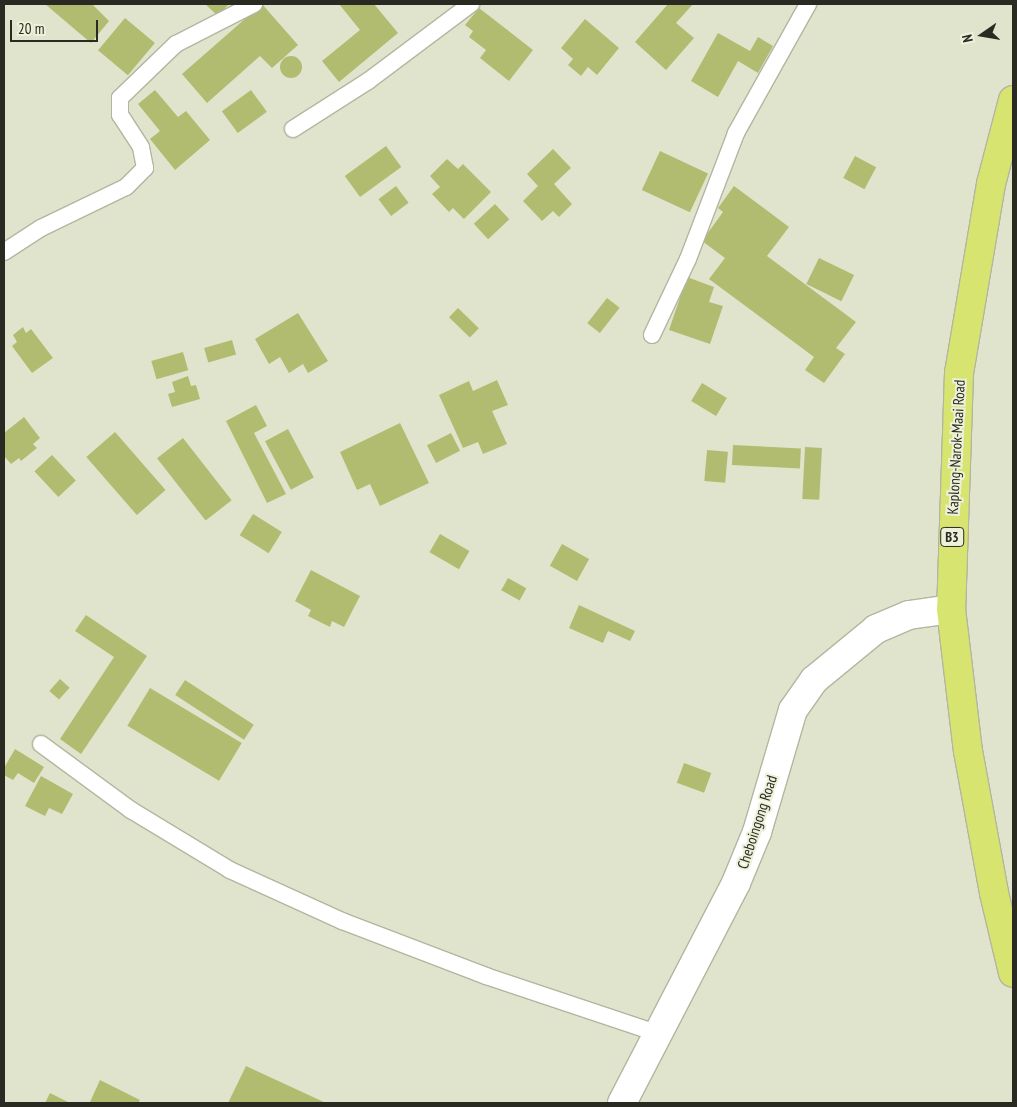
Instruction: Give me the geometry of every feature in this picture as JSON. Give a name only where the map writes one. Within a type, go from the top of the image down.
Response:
[{"type":"highway","name":"Kaplong-Narok-Maai Road","points":[[1013,100],[991,184],[959,372],[951,609],[968,751],[994,893],[1013,973]]},
{"type":"street","name":"Cheboingong Road","points":[[622,1103],[736,883],[757,832],[793,710],[814,680],[876,629],[910,615],[951,609]]},
{"type":"lane","points":[[4,252],[41,228],[126,186],[145,168],[141,147],[120,115],[120,98],[176,44],[254,4]]},
{"type":"lane","points":[[293,129],[368,80],[471,4]]},
{"type":"lane","points":[[652,335],[688,260],[736,133],[808,4]]},
{"type":"lane","points":[[41,744],[131,810],[230,870],[342,921],[478,973],[659,1034]]},
{"type":"building","points":[[45,4],[92,4],[109,21],[91,43]]},
{"type":"building","points":[[205,4],[229,4],[218,16]]},
{"type":"building","points":[[262,4],[298,45],[272,68],[260,56],[207,103],[182,74]]},
{"type":"building","points":[[339,4],[374,4],[398,33],[339,82],[322,61],[360,30]]},
{"type":"building","points":[[668,4],[693,4],[676,23],[694,38],[666,70],[635,42]]},
{"type":"building","points":[[479,8],[533,50],[509,81],[480,58],[486,50],[469,37],[473,31],[465,25]]},
{"type":"building","points":[[125,18],[155,43],[128,75],[98,50]]},
{"type":"building","points":[[585,19],[619,48],[597,75],[588,67],[581,76],[568,65],[573,59],[561,48]]},
{"type":"building","points":[[718,33],[750,51],[758,37],[773,46],[758,73],[738,61],[718,97],[691,81]]},
{"type":"building","points":[[291,56],[299,59],[302,67],[299,75],[291,78],[283,75],[280,67],[283,59]]},
{"type":"building","points":[[155,90],[178,117],[186,111],[210,140],[175,170],[150,139],[160,131],[138,104]]},
{"type":"building","points":[[251,90],[267,112],[238,133],[222,111]]},
{"type":"building","points":[[386,146],[401,167],[360,197],[345,176]]},
{"type":"building","points":[[553,149],[571,168],[554,184],[572,204],[559,217],[553,211],[542,221],[523,201],[538,186],[527,174]]},
{"type":"building","points":[[660,151],[708,173],[690,212],[642,190]]},
{"type":"building","points":[[855,156],[876,167],[864,189],[843,178]]},
{"type":"building","points":[[447,159],[458,169],[463,164],[491,192],[464,219],[453,208],[449,212],[432,194],[440,187],[430,176]]},
{"type":"building","points":[[396,186],[409,203],[391,216],[378,199]]},
{"type":"building","points":[[734,186],[789,227],[767,256],[856,322],[836,348],[845,354],[824,383],[805,370],[814,357],[709,279],[725,258],[702,241],[723,212],[718,208]]},
{"type":"building","points":[[495,204],[509,219],[488,239],[474,224]]},
{"type":"building","points":[[819,258],[854,275],[841,301],[806,284]]},
{"type":"building","points":[[687,277],[714,287],[709,302],[723,306],[710,344],[669,330]]},
{"type":"building","points":[[607,298],[620,308],[600,333],[587,323]]},
{"type":"building","points":[[458,308],[479,328],[470,337],[449,317]]},
{"type":"building","points":[[298,313],[328,361],[308,373],[303,364],[289,373],[280,357],[269,364],[255,339]]},
{"type":"building","points":[[23,327],[26,333],[31,329],[53,358],[32,373],[12,346],[17,342],[13,335]]},
{"type":"building","points":[[232,340],[236,354],[208,362],[204,348]]},
{"type":"building","points":[[183,352],[188,370],[157,379],[151,361]]},
{"type":"building","points":[[188,376],[191,386],[196,385],[200,399],[172,407],[168,394],[175,392],[172,382]]},
{"type":"building","points":[[497,380],[508,405],[492,411],[507,444],[483,454],[478,442],[463,448],[439,395],[469,381],[473,391]]},
{"type":"building","points":[[702,383],[727,398],[716,416],[691,401]]},
{"type":"building","points":[[256,405],[267,426],[254,433],[286,494],[267,503],[226,421]]},
{"type":"building","points":[[24,417],[40,438],[33,444],[37,448],[21,461],[19,458],[11,464],[4,456],[4,433]]},
{"type":"building","points":[[400,423],[429,483],[380,506],[370,484],[357,490],[340,452]]},
{"type":"building","points":[[288,429],[314,478],[291,490],[265,441]]},
{"type":"building","points":[[115,432],[166,490],[137,515],[86,457]]},
{"type":"building","points":[[451,433],[460,451],[436,463],[427,445]]},
{"type":"building","points":[[183,438],[232,500],[206,521],[157,458]]},
{"type":"building","points":[[733,445],[801,449],[800,469],[732,465]]},
{"type":"building","points":[[805,447],[822,448],[819,500],[802,499]]},
{"type":"building","points":[[707,450],[728,452],[725,483],[704,481]]},
{"type":"building","points":[[52,455],[76,481],[58,497],[34,471]]},
{"type":"building","points":[[253,514],[282,532],[269,553],[240,535]]},
{"type":"building","points":[[440,534],[469,551],[459,569],[430,552]]},
{"type":"building","points":[[562,544],[589,559],[577,581],[550,566]]},
{"type":"building","points":[[311,570],[360,596],[344,627],[332,621],[330,627],[308,616],[311,610],[295,601]]},
{"type":"building","points":[[508,578],[526,588],[520,600],[501,590]]},
{"type":"building","points":[[579,605],[635,631],[630,641],[608,631],[603,643],[569,628]]},
{"type":"building","points":[[86,615],[147,656],[81,754],[60,739],[114,657],[75,631]]},
{"type":"building","points":[[60,679],[70,688],[59,700],[49,691]]},
{"type":"building","points":[[185,680],[254,725],[244,740],[175,695]]},
{"type":"building","points":[[150,688],[242,743],[219,781],[127,726]]},
{"type":"building","points":[[15,749],[44,767],[34,783],[18,773],[13,780],[4,775],[4,768]]},
{"type":"building","points":[[684,763],[711,773],[704,793],[677,783]]},
{"type":"building","points":[[41,776],[73,794],[62,814],[49,808],[45,816],[25,806]]},
{"type":"building","points":[[246,1066],[326,1103],[228,1103]]},
{"type":"building","points":[[100,1080],[140,1100],[138,1103],[90,1102]]},
{"type":"building","points":[[50,1093],[70,1103],[45,1103]]}]
